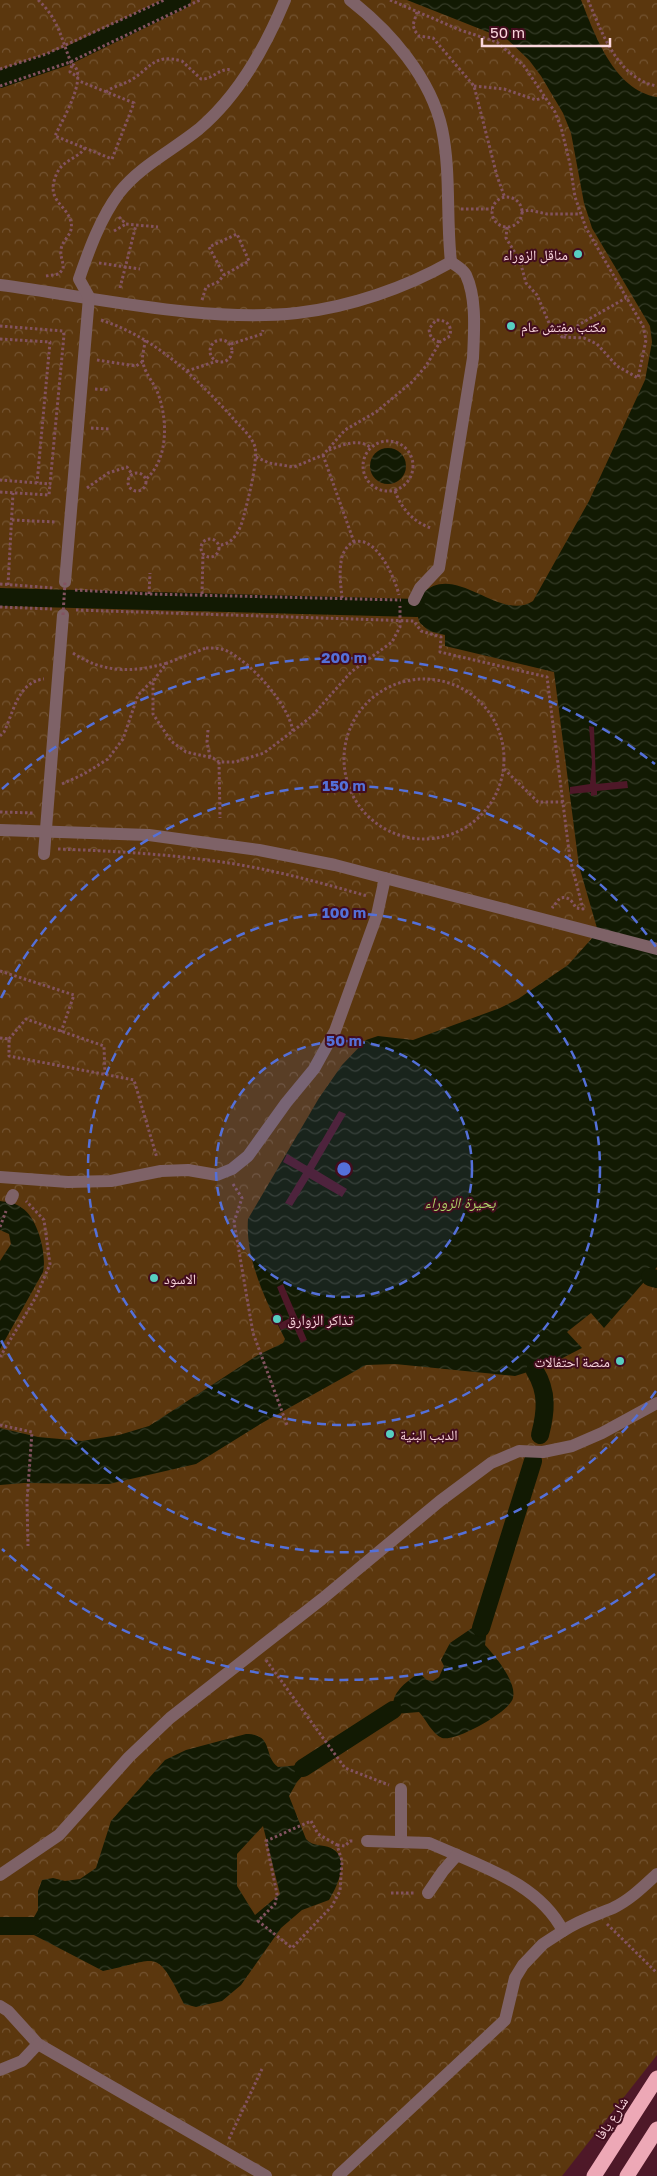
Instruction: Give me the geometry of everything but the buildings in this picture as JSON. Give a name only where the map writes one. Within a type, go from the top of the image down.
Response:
[{"type":"highway","name":"شارع يافا","points":[[594,2176],[657,2078]]},
{"type":"highway","points":[[628,2176],[657,2130]]},
{"type":"street","points":[[65,582],[89,297],[78,279],[96,233],[120,193],[157,159],[204,124],[223,104],[244,76],[267,38],[285,0]]},
{"type":"street","points":[[350,0],[390,38],[410,62],[430,94],[442,127],[445,150],[451,262],[466,274],[474,324],[472,366],[439,568],[405,601]]},
{"type":"street","points":[[0,285],[200,312],[268,315],[320,310],[363,299],[431,273],[451,262]]},
{"type":"street","points":[[44,851],[63,612]]},
{"type":"street","points":[[0,830],[148,835],[218,843],[291,856],[385,878],[657,949]]},
{"type":"street","points":[[0,1177],[68,1182],[111,1181],[161,1171],[188,1170],[217,1175],[248,1156],[286,1103],[314,1069],[335,1031],[362,959],[381,900],[385,878]]},
{"type":"street","points":[[0,1875],[58,1835],[130,1757],[170,1718],[440,1501],[491,1463],[519,1451],[543,1452],[572,1446],[602,1433],[657,1403]]},
{"type":"street","points":[[401,1789],[401,1842]]},
{"type":"street","points":[[366,1841],[429,1843],[502,1875],[524,1888],[548,1908],[563,1931]]},
{"type":"street","points":[[428,1893],[443,1871],[457,1856]]},
{"type":"street","points":[[338,2176],[505,2020],[515,1978],[523,1965],[543,1944],[596,1913],[613,1908],[629,1899],[657,1874]]},
{"type":"street","points":[[0,2006],[8,2010],[38,2044],[266,2176]]},
{"type":"street","points":[[0,2070],[22,2061],[38,2044]]},
{"type":"path","points":[[38,0],[50,10],[64,47],[71,62],[78,70],[78,79],[55,136],[112,159],[134,103],[78,79],[70,72],[71,62]]},
{"type":"path","points":[[0,69],[64,47],[154,2],[164,0]]},
{"type":"path","points":[[0,86],[71,62],[200,0]]},
{"type":"path","points":[[390,0],[497,42],[524,66],[545,97],[561,127],[580,214],[586,228],[643,326],[646,340],[638,378],[617,366],[597,344],[584,338],[562,337],[549,323],[537,295],[526,283],[520,261],[506,238],[507,227]]},
{"type":"path","points":[[588,0],[620,62],[637,80],[657,86]]},
{"type":"path","points":[[417,12],[413,24],[415,31],[419,36],[433,38],[474,86],[495,169],[505,198]]},
{"type":"path","points":[[106,92],[134,78],[148,64],[162,60],[182,61],[201,79],[206,80],[222,69],[235,71],[244,76]]},
{"type":"path","points":[[474,86],[504,89],[536,100],[545,97]]},
{"type":"path","points":[[42,276],[59,274],[63,270],[61,250],[72,228],[70,217],[57,204],[54,197],[57,173],[64,164],[81,154],[86,148]]},
{"type":"path","points":[[492,209],[499,200],[505,198],[516,201],[522,212]]},
{"type":"path","points":[[448,208],[492,209]]},
{"type":"path","points":[[492,209],[495,221],[499,225],[507,227],[517,223],[522,212],[529,210],[547,214],[580,214]]},
{"type":"path","points":[[126,224],[158,227]]},
{"type":"path","points":[[117,301],[136,225]]},
{"type":"path","points":[[200,312],[206,287],[218,282],[224,274],[249,261],[237,234],[210,247],[224,274]]},
{"type":"path","points":[[85,261],[140,269]]},
{"type":"path","points":[[562,337],[580,324],[626,298]]},
{"type":"path","points":[[231,344],[262,334],[268,315]]},
{"type":"path","points":[[88,316],[122,327],[166,353],[187,371],[246,432],[254,446],[256,457],[242,525],[229,541],[219,545]]},
{"type":"path","points":[[256,457],[269,463],[294,467],[323,455],[345,430],[376,412],[412,382],[426,366],[440,342],[450,336],[451,329],[448,323],[443,320],[436,320],[429,329],[430,335],[434,340],[440,342]]},
{"type":"path","points":[[0,326],[63,331],[49,495],[0,492]]},
{"type":"path","points":[[0,339],[50,342],[37,483]]},
{"type":"path","points":[[187,371],[217,361],[226,361],[230,358],[233,348],[231,344],[223,339],[211,345],[210,354],[217,361]]},
{"type":"path","points":[[132,474],[128,481],[134,491],[145,488],[146,479],[157,468],[160,460],[164,421],[158,393],[142,362],[145,340]]},
{"type":"path","points":[[84,360],[104,360],[136,366],[142,362]]},
{"type":"path","points":[[381,441],[396,441],[410,452],[413,460],[413,473],[403,487],[386,491],[376,488],[369,483],[364,473],[363,462],[371,447],[381,441]]},
{"type":"path","points":[[328,450],[346,444],[362,443],[371,447]]},
{"type":"path","points":[[323,455],[354,542]]},
{"type":"path","points":[[72,498],[116,469],[127,467],[132,474]]},
{"type":"path","points":[[132,474],[140,474],[146,479]]},
{"type":"path","points":[[0,480],[50,484]]},
{"type":"path","points":[[395,490],[397,501],[416,520],[426,526],[444,530]]},
{"type":"path","points":[[8,585],[13,493]]},
{"type":"path","points":[[12,520],[70,523]]},
{"type":"path","points":[[202,594],[203,543],[208,539],[214,540],[219,545],[219,551],[214,556],[208,556],[203,552]]},
{"type":"path","points":[[156,677],[151,693],[152,714],[164,734],[186,752],[211,757],[220,762],[235,762],[255,758],[312,716],[359,668],[392,642],[398,634],[405,601],[373,546],[363,542],[354,542],[348,546],[341,563],[342,598]]},
{"type":"path","points":[[150,573],[150,594]]},
{"type":"path","points":[[63,612],[65,582]]},
{"type":"path","points":[[0,584],[150,594],[405,601]]},
{"type":"path","points":[[0,607],[63,612],[414,621],[421,631],[430,636],[442,637],[440,652],[547,677],[570,859],[583,909],[576,908],[572,901],[565,897],[560,898],[554,903],[549,920]]},
{"type":"path","points":[[61,646],[93,664],[110,669],[134,670],[167,663],[206,648],[229,652],[256,674],[283,704],[291,721],[293,731]]},
{"type":"path","points":[[49,784],[66,784],[108,759],[123,739],[138,695],[167,663]]},
{"type":"path","points":[[0,736],[4,732],[24,689],[36,680],[58,679]]},
{"type":"path","points":[[504,768],[499,788],[489,806],[475,821],[458,832],[438,838],[417,839],[397,835],[379,826],[363,812],[352,795],[345,776],[345,745],[351,726],[362,708],[376,694],[395,685],[415,680],[435,680],[464,690],[480,703],[493,719],[502,743],[504,768],[538,802],[563,802]]},
{"type":"path","points":[[208,730],[207,742],[211,757]]},
{"type":"path","points":[[220,762],[220,818]]},
{"type":"path","points":[[0,812],[47,813]]},
{"type":"path","points":[[44,851],[155,854],[223,862],[282,874],[381,900]]},
{"type":"path","points":[[0,971],[74,995],[61,1032]]},
{"type":"path","points":[[105,1074],[104,1046],[26,1019],[9,1039],[9,1056],[134,1080],[161,1171]]},
{"type":"path","points":[[0,1038],[9,1039]]},
{"type":"path","points":[[226,1171],[242,1198],[234,1222],[254,1333],[286,1425]]},
{"type":"path","points":[[0,1357],[36,1297],[50,1264],[44,1220],[31,1204],[12,1197]]},
{"type":"path","points":[[0,1425],[32,1432],[27,1501],[28,1546]]},
{"type":"path","points":[[258,1649],[312,1720],[345,1768],[401,1789]]},
{"type":"path","points":[[311,1821],[318,1834],[336,1845],[342,1861],[340,1891],[332,1906],[292,1948],[258,1921],[275,1904],[277,1894],[266,1841],[311,1821]]},
{"type":"path","points":[[391,1894],[428,1893]]},
{"type":"path","points":[[596,1913],[657,1973]]},
{"type":"path","points":[[223,2151],[262,2069]]},
{"type":"green space","points":[[0,0],[657,0],[657,2055],[562,2176],[0,2176]]},
{"type":"water","name":"بحيرة الزوراء","points":[[407,0],[581,0],[600,44],[618,72],[629,84],[642,92],[657,97],[657,1267],[604,1328],[591,1313],[567,1332],[582,1348],[547,1366],[515,1376],[395,1364],[366,1365],[262,1423],[196,1464],[109,1484],[24,1483],[0,1485],[0,1428],[38,1437],[82,1441],[119,1435],[149,1426],[258,1355],[283,1343],[285,1339],[271,1311],[254,1265],[250,1250],[248,1219],[319,1098],[342,1065],[366,1040],[378,1036],[413,1040],[500,1008],[518,999],[568,965],[594,936],[597,928],[579,866],[554,672],[445,646],[445,635],[429,631],[420,623],[417,608],[418,600],[422,594],[435,585],[448,584],[463,587],[506,604],[520,606],[533,601],[589,501],[645,380],[652,342],[650,326],[592,228],[584,203],[571,133],[563,113],[541,76],[529,60],[508,40]]},
{"type":"water","points":[[388,448],[395,449],[401,453],[405,459],[405,473],[401,479],[395,483],[388,484],[381,483],[375,479],[371,473],[370,466],[371,459],[375,453],[381,449]]},
{"type":"water","points":[[0,1201],[20,1206],[33,1220],[40,1237],[44,1265],[43,1272],[0,1349],[0,1261],[11,1244],[9,1234],[0,1230]]},
{"type":"water","points":[[475,1626],[487,1629],[485,1645],[509,1677],[513,1692],[510,1704],[481,1725],[449,1738],[438,1736],[419,1712],[395,1714],[394,1701],[399,1690],[419,1673],[427,1680],[433,1681],[439,1677],[444,1666],[441,1660],[450,1643]]},
{"type":"water","points":[[246,1734],[255,1735],[261,1738],[267,1746],[273,1762],[278,1767],[300,1765],[305,1773],[289,1796],[306,1839],[309,1842],[331,1848],[337,1853],[341,1865],[336,1888],[329,1900],[302,1910],[281,1928],[241,1985],[222,2001],[196,2007],[184,2004],[167,1973],[160,1965],[154,1962],[146,1961],[103,1971],[32,1934],[33,1919],[38,1910],[38,1891],[42,1880],[53,1878],[65,1881],[80,1879],[96,1868],[111,1821],[165,1760],[186,1750]],"holes":[[[263,1826],[280,1894],[255,1915],[237,1886],[237,1854]]]},
{"type":"pier","points":[[589,726],[594,727],[596,784],[627,781],[628,788],[597,791],[597,795],[591,796],[591,792],[570,794],[570,787],[590,784],[592,763]]},
{"type":"pier","points":[[339,1111],[346,1114],[314,1169],[347,1189],[342,1197],[309,1178],[292,1206],[285,1203],[303,1173],[283,1162],[287,1154],[307,1166]]},
{"type":"pier","points":[[283,1284],[307,1340],[301,1343],[293,1325],[281,1330],[278,1324],[290,1318],[277,1287]]},
{"type":"waterway","points":[[0,79],[67,56],[182,0]]},
{"type":"waterway","points":[[0,597],[417,608]]},
{"type":"waterway","points":[[650,1277],[657,1279]]},
{"type":"waterway","points":[[535,1371],[542,1387],[545,1402],[540,1435]]},
{"type":"waterway","points":[[481,1628],[533,1461]]},
{"type":"waterway","points":[[303,1768],[393,1710]]},
{"type":"waterway","points":[[0,1926],[33,1926]]},
{"type":"place","name":"مناقل الزوراء","points":[[578,254]]},
{"type":"place","name":"مكتب مفتش عام","points":[[511,326]]},
{"type":"place","name":"الاسود","points":[[154,1278]]},
{"type":"place","name":"تذاكر الزوارق","points":[[277,1319]]},
{"type":"place","name":"منصة احتفالات","points":[[620,1361]]},
{"type":"place","name":"الدبب البنية","points":[[390,1434]]}]
